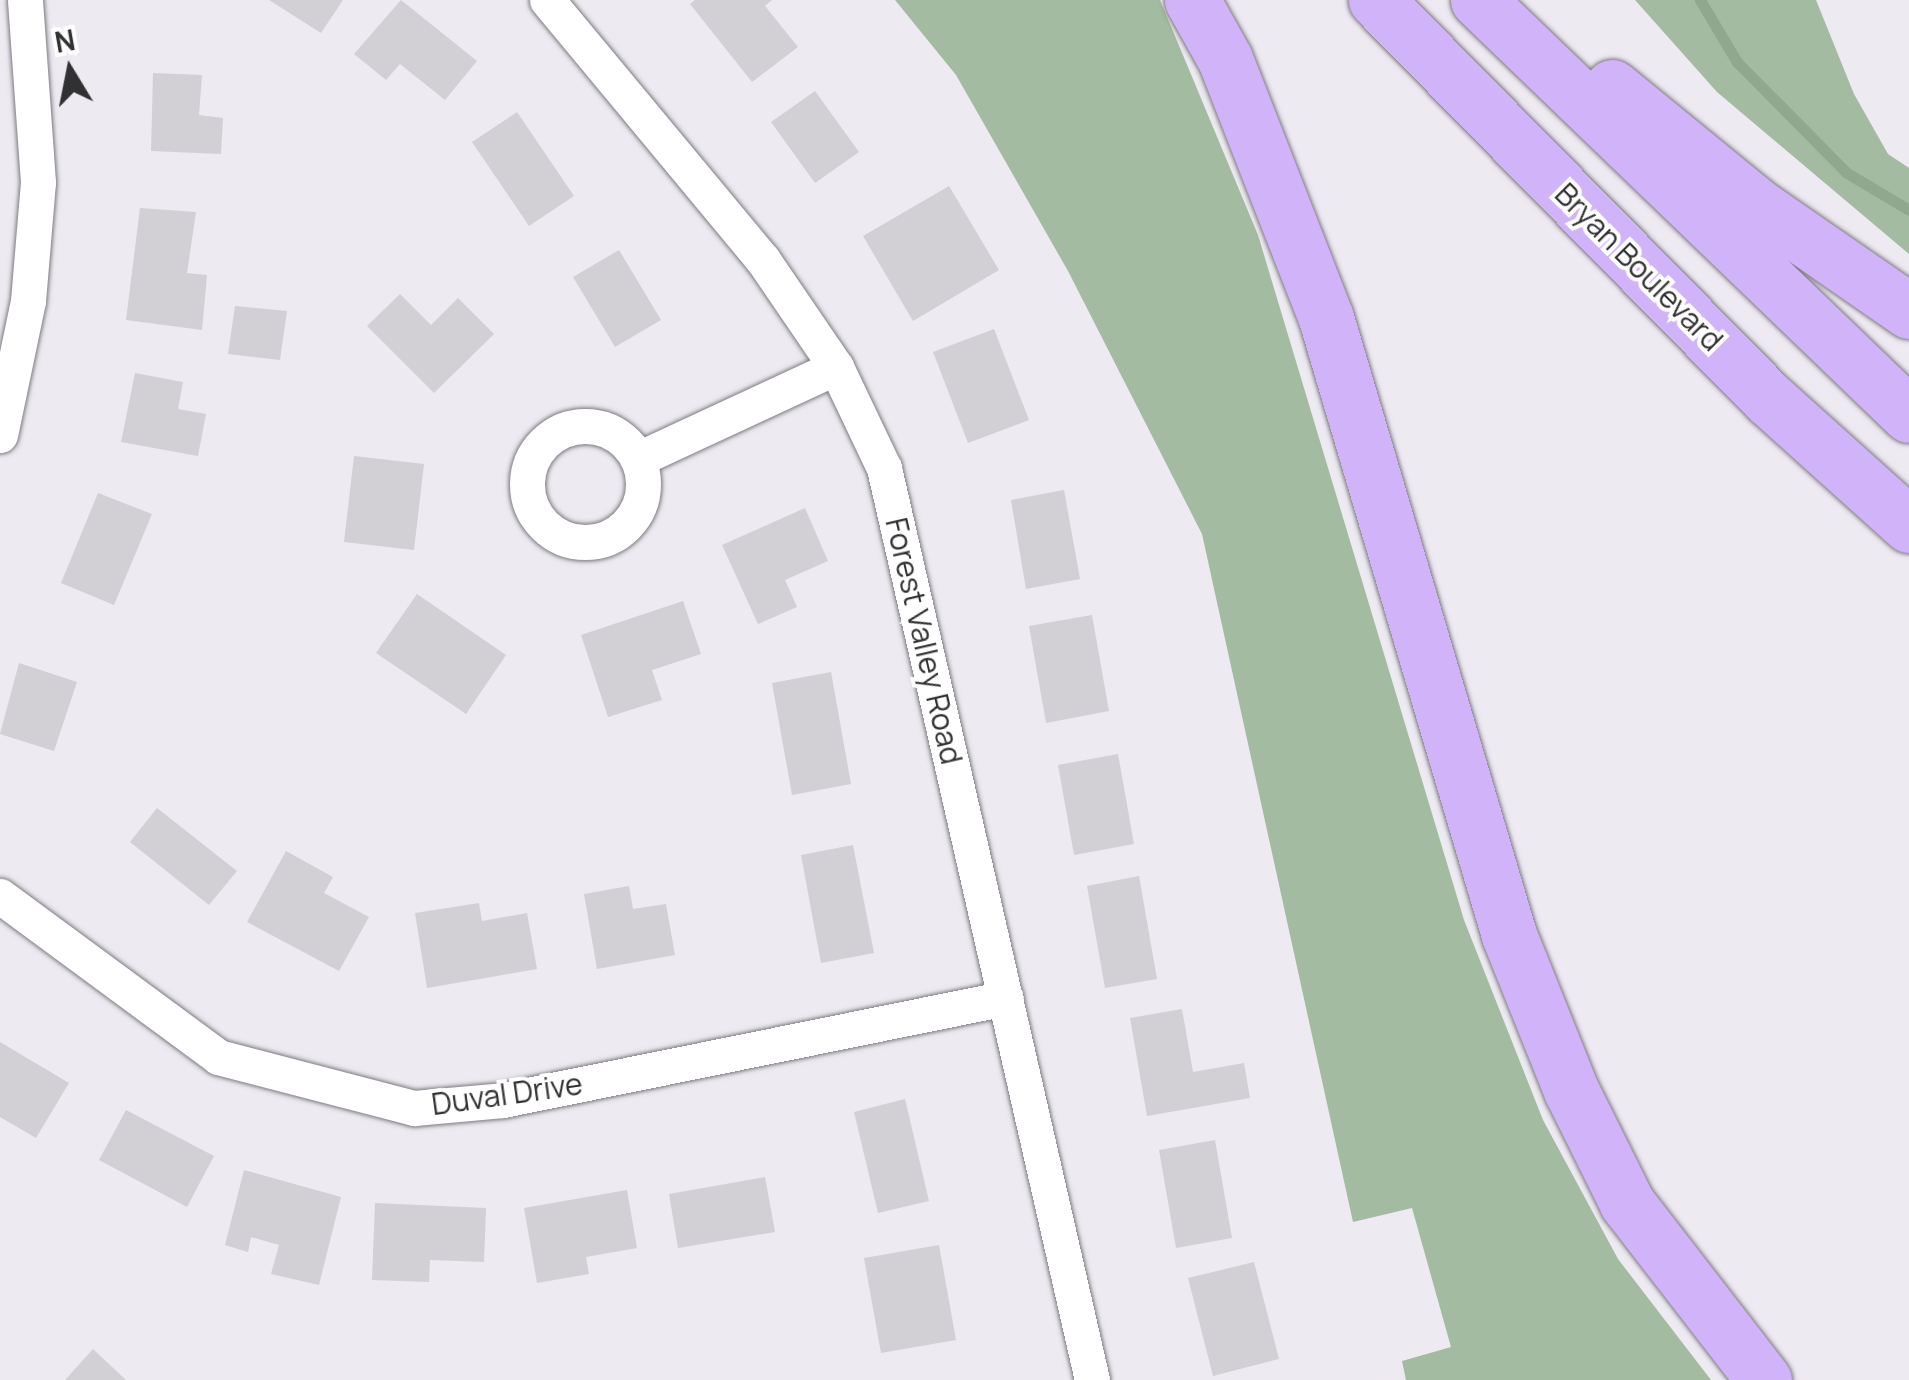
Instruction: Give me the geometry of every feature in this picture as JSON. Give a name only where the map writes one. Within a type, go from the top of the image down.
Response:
[{"type":"highway","points":[[1192,0],[1225,59],[1326,318],[1509,935],[1571,1090],[1627,1203],[1764,1380]]},
{"type":"highway","name":"Bryan Boulevard","points":[[1376,0],[1768,398],[1909,525]]},
{"type":"highway","points":[[1480,1],[1576,57],[1756,205],[1909,311]]},
{"type":"highway","points":[[1480,1],[1909,415]]},
{"type":"street","points":[[0,435],[28,301],[38,182],[24,0]]},
{"type":"street","name":"Forest Valley Road","points":[[546,0],[763,260],[836,367],[884,468],[1092,1380]]},
{"type":"street","points":[[638,459],[836,367]]},
{"type":"street","name":"Duval Drive","points":[[0,896],[218,1057],[414,1108],[503,1100],[1006,998]]},
{"type":"green space","points":[[895,0],[1160,0],[1258,235],[1464,920],[1543,1120],[1618,1259],[1711,1380],[1406,1380],[1402,1361],[1451,1347],[1412,1208],[1353,1222],[1202,534],[1068,271],[956,75]]},
{"type":"green space","points":[[1635,0],[1816,0],[1854,94],[1888,154],[1909,168],[1909,254],[1717,92]]},
{"type":"building","points":[[269,0],[343,0],[321,33]]},
{"type":"building","points":[[401,0],[477,61],[445,100],[400,64],[386,80],[354,54]]},
{"type":"building","points":[[695,0],[772,0],[765,6],[798,47],[752,82],[690,4]]},
{"type":"building","points":[[153,73],[202,75],[199,115],[223,118],[221,154],[151,151]]},
{"type":"building","points":[[815,91],[859,152],[815,183],[771,122]]},
{"type":"building","points":[[517,112],[574,196],[529,226],[472,142]]},
{"type":"building","points":[[949,186],[999,270],[913,321],[863,236]]},
{"type":"building","points":[[140,208],[196,212],[187,273],[207,275],[202,330],[126,320]]},
{"type":"building","points":[[619,250],[661,320],[615,347],[573,277]]},
{"type":"building","points":[[400,294],[431,325],[458,298],[494,334],[434,393],[367,326]]},
{"type":"building","points":[[235,306],[287,311],[280,360],[228,354]]},
{"type":"building","points":[[994,329],[1029,420],[968,443],[933,352]]},
{"type":"building","points":[[135,373],[183,382],[178,409],[206,414],[198,456],[121,442]]},
{"type":"building","points":[[354,456],[424,464],[414,550],[344,542]]},
{"type":"building","points":[[1064,490],[1080,579],[1026,589],[1011,500]]},
{"type":"building","points":[[98,493],[152,514],[114,605],[61,583]]},
{"type":"building","points":[[805,508],[828,561],[785,580],[797,607],[758,624],[722,545]]},
{"type":"building","points":[[417,594],[506,655],[466,714],[376,653]]},
{"type":"building","points":[[683,601],[701,654],[652,670],[662,700],[608,717],[581,635]]},
{"type":"building","points":[[1092,615],[1109,711],[1046,723],[1029,626]]},
{"type":"building","points":[[19,663],[77,682],[54,751],[0,734]]},
{"type":"building","points":[[831,672],[851,784],[792,795],[772,683]]},
{"type":"building","points":[[1118,754],[1134,844],[1074,855],[1058,765]]},
{"type":"building","points":[[157,808],[237,871],[209,905],[130,842]]},
{"type":"building","points":[[853,845],[874,953],[821,963],[801,855]]},
{"type":"building","points":[[286,851],[333,877],[324,893],[369,917],[339,971],[247,922]]},
{"type":"building","points":[[1139,876],[1157,979],[1105,988],[1087,886]]},
{"type":"building","points":[[629,886],[633,909],[666,904],[675,955],[597,969],[584,894]]},
{"type":"building","points":[[479,903],[482,921],[527,913],[537,969],[427,988],[415,913]]},
{"type":"building","points":[[1182,1009],[1193,1072],[1244,1063],[1250,1098],[1147,1116],[1130,1018]]},
{"type":"building","points":[[0,1042],[69,1083],[36,1138],[0,1117]]},
{"type":"building","points":[[905,1099],[929,1201],[878,1213],[854,1112]]},
{"type":"building","points":[[126,1110],[214,1156],[187,1207],[99,1160]]},
{"type":"building","points":[[1215,1140],[1232,1238],[1176,1248],[1159,1150]]},
{"type":"building","points":[[244,1170],[341,1197],[319,1285],[271,1274],[279,1245],[251,1237],[248,1252],[225,1245]]},
{"type":"building","points":[[765,1177],[775,1232],[678,1248],[669,1194]]},
{"type":"building","points":[[627,1190],[637,1248],[586,1257],[589,1274],[537,1283],[524,1208]]},
{"type":"building","points":[[375,1203],[486,1208],[484,1262],[430,1260],[429,1282],[372,1280]]},
{"type":"building","points":[[939,1245],[956,1340],[881,1353],[864,1258]]},
{"type":"building","points":[[1254,1262],[1279,1359],[1213,1376],[1188,1278]]},
{"type":"building","points":[[93,1349],[126,1380],[65,1380]]},
{"type":"waterway","points":[[1700,0],[1737,62],[1847,173],[1909,210]]}]
